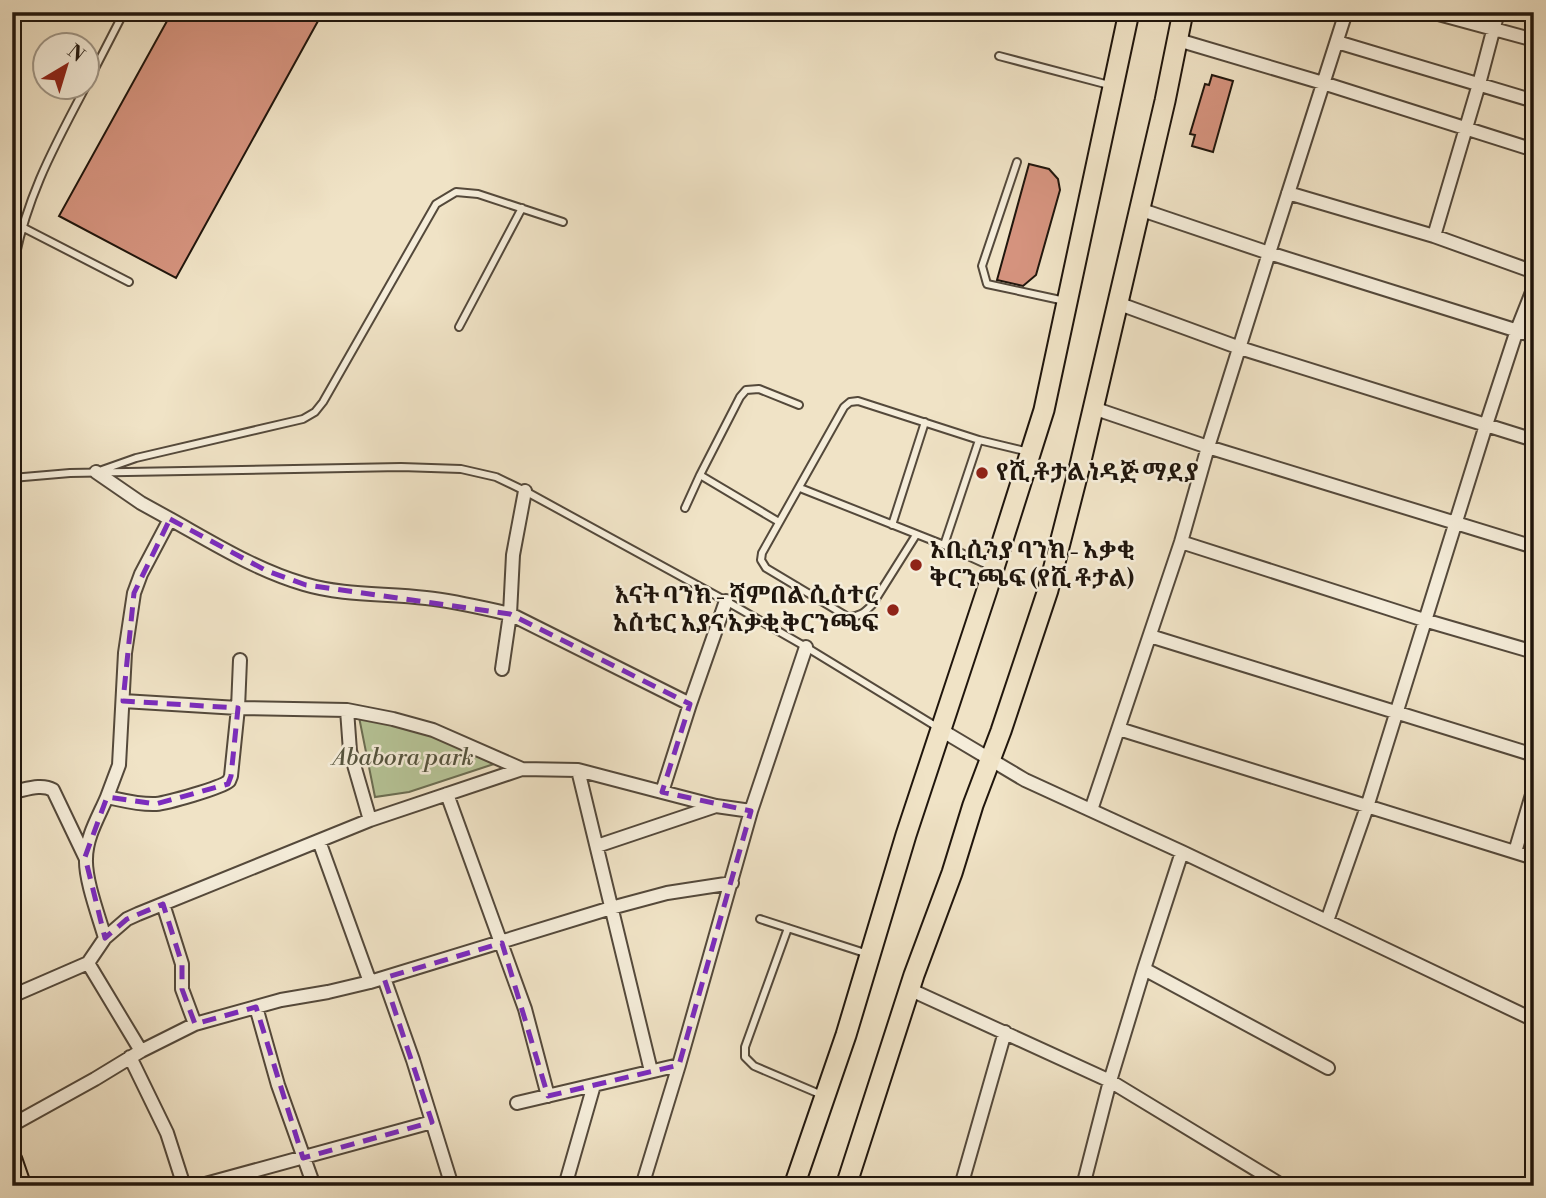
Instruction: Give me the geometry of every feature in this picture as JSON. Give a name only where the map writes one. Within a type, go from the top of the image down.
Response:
[{"type":"main road","points":[[794,1186],[846,1035],[906,835],[1044,410],[1129,12]]},
{"type":"main road","points":[[846,1186],[914,975],[952,873],[1048,590],[1165,101],[1183,12]]},
{"type":"main road","points":[[12,1160],[21,1186]]},
{"type":"street","points":[[1091,810],[1181,542],[1208,447],[1346,12]]},
{"type":"street","points":[[1431,12],[1534,40]]},
{"type":"street","points":[[1434,236],[1498,12]]},
{"type":"street","points":[[1178,40],[1534,150]]},
{"type":"street","points":[[1337,42],[1534,101]]},
{"type":"street","points":[[1288,193],[1434,236],[1534,272]]},
{"type":"street","points":[[1139,209],[1534,336]]},
{"type":"street","points":[[1328,921],[1367,807],[1486,425],[1534,287]]},
{"type":"street","points":[[1117,303],[1240,348],[1534,440]]},
{"type":"street","points":[[1093,408],[1208,447],[1534,547]]},
{"type":"street","points":[[96,472],[141,503],[267,571],[306,585],[348,593],[425,598],[510,614],[690,704]]},
{"type":"street","points":[[502,669],[510,614],[513,555],[524,491]]},
{"type":"street","points":[[85,857],[88,841],[119,765],[125,653],[134,593],[170,519]]},
{"type":"street","points":[[1181,542],[1424,620],[1534,652]]},
{"type":"street","points":[[662,792],[726,601]]},
{"type":"street","points":[[1150,636],[1534,755]]},
{"type":"street","points":[[642,1186],[751,811],[806,647]]},
{"type":"street","points":[[107,797],[133,803],[156,804],[224,785],[229,781],[238,708],[240,660]]},
{"type":"street","points":[[123,701],[238,708],[347,710],[433,730],[522,769]]},
{"type":"street","points":[[347,710],[350,751],[370,820]]},
{"type":"street","points":[[1119,729],[1534,859]]},
{"type":"street","points":[[941,730],[1024,780],[1182,852],[1534,1020]]},
{"type":"street","points":[[12,996],[88,962],[105,939],[127,919],[370,820],[522,769],[578,770],[716,806],[751,811]]},
{"type":"street","points":[[578,770],[651,1071]]},
{"type":"street","points":[[12,792],[42,787],[53,790],[85,857],[105,939]]},
{"type":"street","points":[[1515,852],[1534,788]]},
{"type":"street","points":[[447,794],[525,1009],[548,1096]]},
{"type":"street","points":[[597,846],[716,806]]},
{"type":"street","points":[[319,841],[370,982]]},
{"type":"street","points":[[1083,1186],[1110,1081],[1182,852]]},
{"type":"street","points":[[12,1125],[136,1054],[195,1024],[281,1000],[370,982],[667,893],[732,883]]},
{"type":"street","points":[[163,904],[182,964],[182,989],[195,1024]]},
{"type":"street","points":[[88,962],[136,1054],[167,1133],[184,1186]]},
{"type":"street","points":[[1144,970],[1328,1068]]},
{"type":"street","points":[[384,978],[452,1186]]},
{"type":"street","points":[[911,990],[1110,1081],[1283,1186]]},
{"type":"street","points":[[256,1007],[278,1086],[314,1186]]},
{"type":"street","points":[[961,1186],[1005,1032]]},
{"type":"street","points":[[517,1103],[679,1065]]},
{"type":"street","points":[[565,1186],[594,1085]]},
{"type":"street","points":[[198,1186],[432,1122]]},
{"type":"lane","points":[[102,55],[124,12]]},
{"type":"lane","points":[[999,56],[1113,86]]},
{"type":"lane","points":[[12,275],[32,195],[78,102]]},
{"type":"lane","points":[[1017,162],[982,266],[987,284],[1066,301]]},
{"type":"lane","points":[[96,472],[136,458],[303,419],[315,412],[436,204],[456,192],[478,194],[563,222]]},
{"type":"lane","points":[[459,327],[522,208]]},
{"type":"lane","points":[[22,227],[129,282]]},
{"type":"lane","points":[[685,509],[740,397],[747,390],[759,389],[799,405]]},
{"type":"lane","points":[[916,535],[873,605],[857,617],[848,617],[766,568],[761,560],[779,522],[844,407],[850,402],[858,401],[979,440],[1031,452]]},
{"type":"lane","points":[[892,525],[925,422]]},
{"type":"lane","points":[[944,545],[979,440]]},
{"type":"lane","points":[[12,478],[96,472],[311,467],[461,469],[496,478],[726,601],[941,730]]},
{"type":"lane","points":[[700,475],[779,522]]},
{"type":"lane","points":[[800,488],[944,545],[994,568]]},
{"type":"lane","points":[[760,919],[870,955]]},
{"type":"lane","points":[[788,928],[745,1047],[746,1056],[754,1066],[825,1096]]},
{"type":"highlighted area","points":[[170,519],[267,571],[306,585],[510,614],[690,704],[662,792],[751,811],[679,1065],[548,1096],[502,943],[384,978],[432,1122],[303,1158],[256,1007],[195,1024],[182,989],[182,964],[163,904],[127,919],[105,938],[85,857],[107,797],[156,804],[228,784],[231,776],[238,708],[123,701],[134,593]]},
{"type":"green space","name":"Ababora park","points":[[358,712],[426,728],[497,763],[409,792],[375,797]]},
{"type":"building","points":[[172,12],[323,12],[176,278],[59,216]]},
{"type":"building","points":[[1212,75],[1233,81],[1213,152],[1192,146],[1195,135],[1190,134],[1205,84],[1209,85]]},
{"type":"building","points":[[1029,164],[1049,169],[1058,179],[1060,190],[1036,275],[1023,286],[997,280]]},
{"type":"place","name":"የሺ ቶታል ነዳጅ ማደያ","points":[[982,473]]},
{"type":"place","name":"አቢሲንያ ባንክ - አቃቂ ቅርንጫፍ (የሺ ቶታል)","points":[[916,565]]},
{"type":"place","name":"እናት ባንክ - ሻምበል ሲስተር አስቴር አያና አቃቂ ቅርንጫፍ","points":[[893,610]]}]
